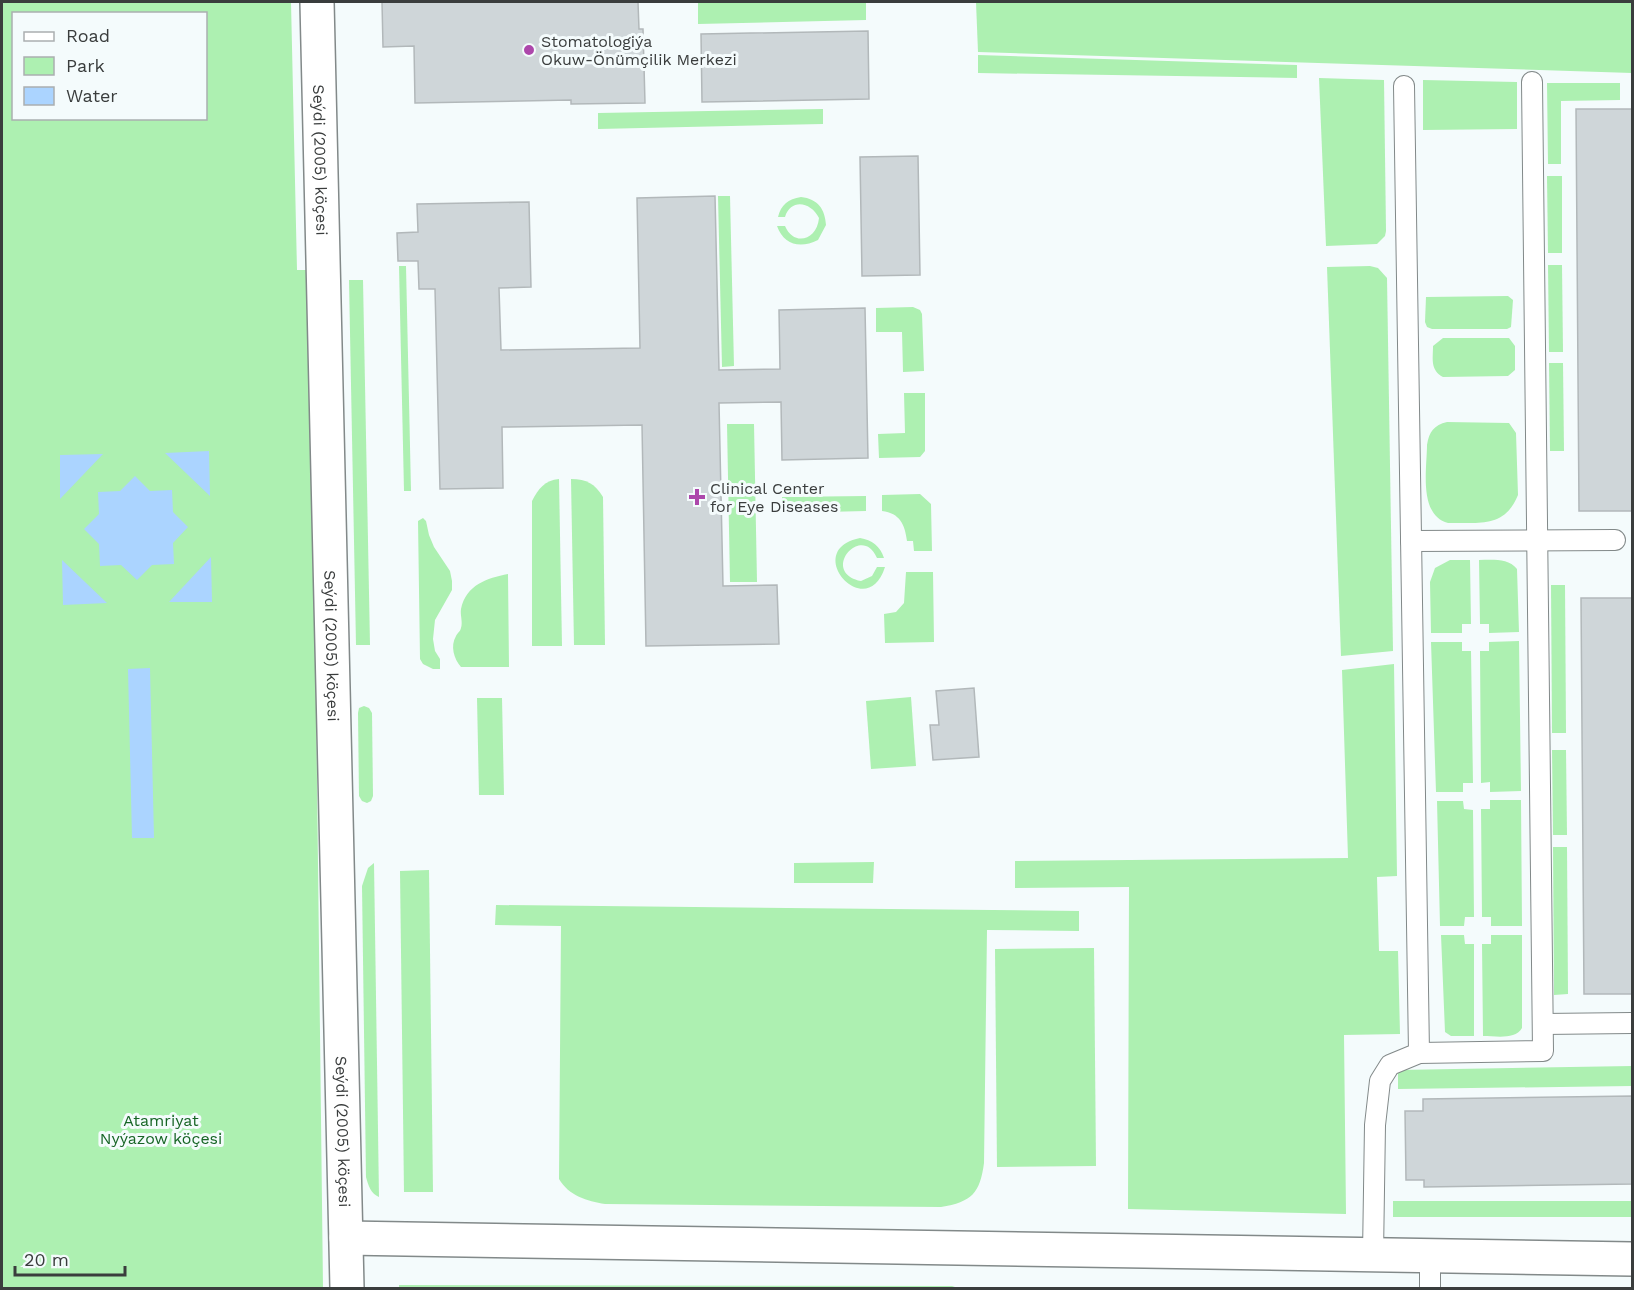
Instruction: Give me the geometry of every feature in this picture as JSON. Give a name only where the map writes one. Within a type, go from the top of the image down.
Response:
[{"type":"street","name":"Seýdi (2005) köçesi","points":[[317,2],[347,1288]]},
{"type":"street","points":[[346,1238],[1632,1260]]},
{"type":"lane","points":[[1373,1254],[1375,1125],[1380,1082],[1390,1065],[1419,1053],[1543,1051],[1532,82]]},
{"type":"lane","points":[[1404,86],[1419,1053]]},
{"type":"lane","points":[[1411,541],[1615,540]]},
{"type":"lane","points":[[1543,1024],[1632,1023]]},
{"type":"lane","points":[[1430,1255],[1430,1288]]},
{"type":"green space","name":"Atamriyat Nyýazow köçesi","points":[[2,2],[291,2],[297,270],[311,270],[323,1288],[2,1288]]},
{"type":"green space","points":[[866,2],[866,20],[698,24],[698,3]]},
{"type":"green space","points":[[976,2],[1632,2],[1632,73],[978,52]]},
{"type":"green space","points":[[978,55],[1297,65],[1297,78],[978,73]]},
{"type":"green space","points":[[1319,78],[1384,80],[1386,231],[1385,236],[1377,244],[1326,246]]},
{"type":"green space","points":[[1423,80],[1517,82],[1517,129],[1423,130]]},
{"type":"green space","points":[[1547,83],[1620,83],[1620,100],[1561,101],[1561,164],[1548,164]]},
{"type":"green space","points":[[823,109],[823,124],[598,129],[598,113]]},
{"type":"green space","points":[[1547,176],[1562,176],[1562,253],[1548,253]]},
{"type":"green space","points":[[718,196],[730,196],[734,366],[722,367]]},
{"type":"green space","points":[[801,197],[812,200],[820,206],[826,225],[818,240],[799,245],[788,241],[777,226],[785,226],[794,237],[810,236],[819,218],[811,208],[801,204],[796,205],[788,211],[785,217],[778,217],[786,203]]},
{"type":"green space","points":[[1548,265],[1562,265],[1563,352],[1549,352]]},
{"type":"green space","points":[[399,266],[406,266],[411,491],[404,491]]},
{"type":"green space","points":[[1370,266],[1378,268],[1387,278],[1393,651],[1341,656],[1327,267]]},
{"type":"green space","points":[[349,280],[363,280],[370,645],[356,645]]},
{"type":"green space","points":[[1508,296],[1513,300],[1511,327],[1507,329],[1432,329],[1427,327],[1425,322],[1426,297]]},
{"type":"green space","points":[[913,307],[920,310],[922,314],[924,371],[903,372],[902,332],[876,332],[876,308]]},
{"type":"green space","points":[[1443,338],[1509,338],[1515,346],[1515,370],[1508,376],[1443,377],[1434,368],[1433,346]]},
{"type":"green space","points":[[1549,363],[1563,363],[1564,451],[1550,451]]},
{"type":"green space","points":[[904,393],[925,393],[925,451],[920,457],[879,458],[878,434],[905,433]]},
{"type":"green space","points":[[1447,422],[1509,423],[1516,433],[1518,495],[1506,514],[1498,519],[1480,523],[1448,523],[1438,518],[1432,511],[1426,490],[1427,445],[1433,430]]},
{"type":"green space","points":[[727,424],[754,424],[757,582],[730,582]]},
{"type":"green space","points":[[559,479],[562,646],[532,646],[532,501],[542,486]]},
{"type":"green space","points":[[571,479],[590,483],[603,497],[605,645],[574,645]]},
{"type":"green space","points":[[920,494],[931,504],[932,551],[914,551],[913,541],[907,541],[905,530],[897,517],[882,511],[882,495]]},
{"type":"green space","points":[[866,496],[866,511],[783,513],[782,497]]},
{"type":"green space","points":[[423,518],[434,547],[450,571],[452,581],[452,590],[435,620],[433,639],[435,651],[440,659],[440,669],[433,669],[423,664],[420,659],[418,521]]},
{"type":"green space","points":[[860,538],[875,544],[884,558],[877,558],[870,548],[862,545],[854,547],[844,560],[844,569],[849,576],[861,581],[872,576],[877,567],[885,567],[876,583],[865,589],[853,586],[843,579],[837,568],[836,556],[843,545]]},
{"type":"green space","points":[[1450,560],[1470,560],[1471,624],[1462,624],[1462,633],[1431,633],[1430,582],[1435,568]]},
{"type":"green space","points":[[1479,560],[1505,561],[1517,569],[1519,632],[1489,633],[1489,624],[1480,624]]},
{"type":"green space","points":[[906,572],[933,572],[934,642],[885,643],[884,614],[896,612],[904,603]]},
{"type":"green space","points":[[508,574],[509,667],[461,667],[456,660],[453,648],[454,640],[462,626],[461,611],[464,601],[478,584]]},
{"type":"green space","points":[[1551,585],[1565,585],[1566,733],[1552,733]]},
{"type":"green space","points":[[1519,641],[1521,791],[1490,792],[1490,782],[1481,783],[1480,651],[1489,651],[1489,642]]},
{"type":"green space","points":[[1431,642],[1462,642],[1462,651],[1471,651],[1473,783],[1463,783],[1463,792],[1436,792]]},
{"type":"green space","points":[[1394,664],[1397,876],[1377,877],[1379,951],[1398,951],[1400,1034],[1344,1035],[1346,1214],[1128,1209],[1129,887],[1015,888],[1015,861],[1348,858],[1342,670]]},
{"type":"green space","points":[[911,697],[916,766],[871,769],[866,701]]},
{"type":"green space","points":[[477,698],[502,698],[504,795],[479,795]]},
{"type":"green space","points":[[364,706],[372,713],[373,796],[367,803],[359,796],[358,713],[359,708]]},
{"type":"green space","points":[[1552,750],[1566,750],[1567,835],[1553,835]]},
{"type":"green space","points":[[1490,800],[1521,800],[1522,926],[1491,926],[1491,917],[1482,917],[1481,809],[1490,809]]},
{"type":"green space","points":[[1437,801],[1463,801],[1464,809],[1473,810],[1474,917],[1465,917],[1464,926],[1440,926]]},
{"type":"green space","points":[[1553,847],[1567,847],[1568,994],[1554,995]]},
{"type":"green space","points":[[874,862],[873,883],[794,883],[794,863]]},
{"type":"green space","points":[[374,863],[379,1197],[372,1191],[366,1177],[362,886],[368,868]]},
{"type":"green space","points":[[429,870],[433,1192],[404,1192],[400,871]]},
{"type":"green space","points":[[496,905],[1079,911],[1079,931],[987,930],[984,1163],[977,1189],[967,1199],[941,1207],[605,1204],[573,1194],[559,1179],[561,926],[495,925]]},
{"type":"green space","points":[[1441,935],[1464,935],[1465,944],[1474,944],[1474,1036],[1451,1036],[1445,1032]]},
{"type":"green space","points":[[1491,935],[1522,935],[1522,1028],[1510,1036],[1483,1036],[1482,944],[1491,944]]},
{"type":"green space","points":[[1094,948],[1096,1166],[997,1167],[995,949]]},
{"type":"green space","points":[[1632,1066],[1632,1086],[1398,1089],[1398,1070]]},
{"type":"green space","points":[[1393,1201],[1632,1201],[1632,1217],[1393,1217]]},
{"type":"green space","points":[[399,1285],[952,1286],[958,1288],[399,1288]]},
{"type":"water","points":[[209,451],[210,496],[165,453]]},
{"type":"water","points":[[103,454],[60,499],[60,455]]},
{"type":"water","points":[[135,476],[150,491],[172,490],[173,512],[188,527],[173,543],[174,564],[152,565],[137,580],[121,565],[100,566],[99,544],[84,529],[99,514],[98,492],[120,491]]},
{"type":"water","points":[[211,557],[212,602],[169,602]]},
{"type":"water","points":[[62,560],[107,603],[63,605]]},
{"type":"water","points":[[150,668],[154,838],[132,838],[128,669]]},
{"type":"building","name":"Stomatologiýa Okuw-Önümçilik Merkezi","points":[[382,2],[638,2],[639,29],[643,29],[645,103],[571,104],[571,100],[415,103],[414,46],[383,47]]},
{"type":"building","points":[[868,31],[869,99],[702,102],[701,34]]},
{"type":"building","points":[[1576,109],[1632,109],[1632,511],[1579,511]]},
{"type":"building","points":[[918,156],[920,275],[862,276],[860,157]]},
{"type":"building","points":[[715,196],[719,370],[780,369],[779,310],[865,308],[868,458],[782,460],[781,402],[719,403],[723,586],[777,585],[779,644],[646,646],[642,425],[502,427],[503,488],[440,489],[435,289],[419,289],[418,261],[398,261],[397,233],[418,232],[417,204],[529,202],[531,287],[499,288],[501,350],[640,348],[637,198]]},
{"type":"building","points":[[1581,598],[1632,598],[1632,994],[1584,994]]},
{"type":"building","points":[[974,688],[979,757],[933,760],[930,725],[939,725],[936,691]]},
{"type":"building","points":[[1632,1096],[1632,1184],[1424,1187],[1424,1180],[1406,1180],[1405,1111],[1423,1111],[1423,1099]]},
{"type":"place","name":"Stomatologiýa Okuw-Önümçilik Merkezi","points":[[529,50]]},
{"type":"place","name":"Clinical Center for Eye Diseases","points":[[697,497]]}]
